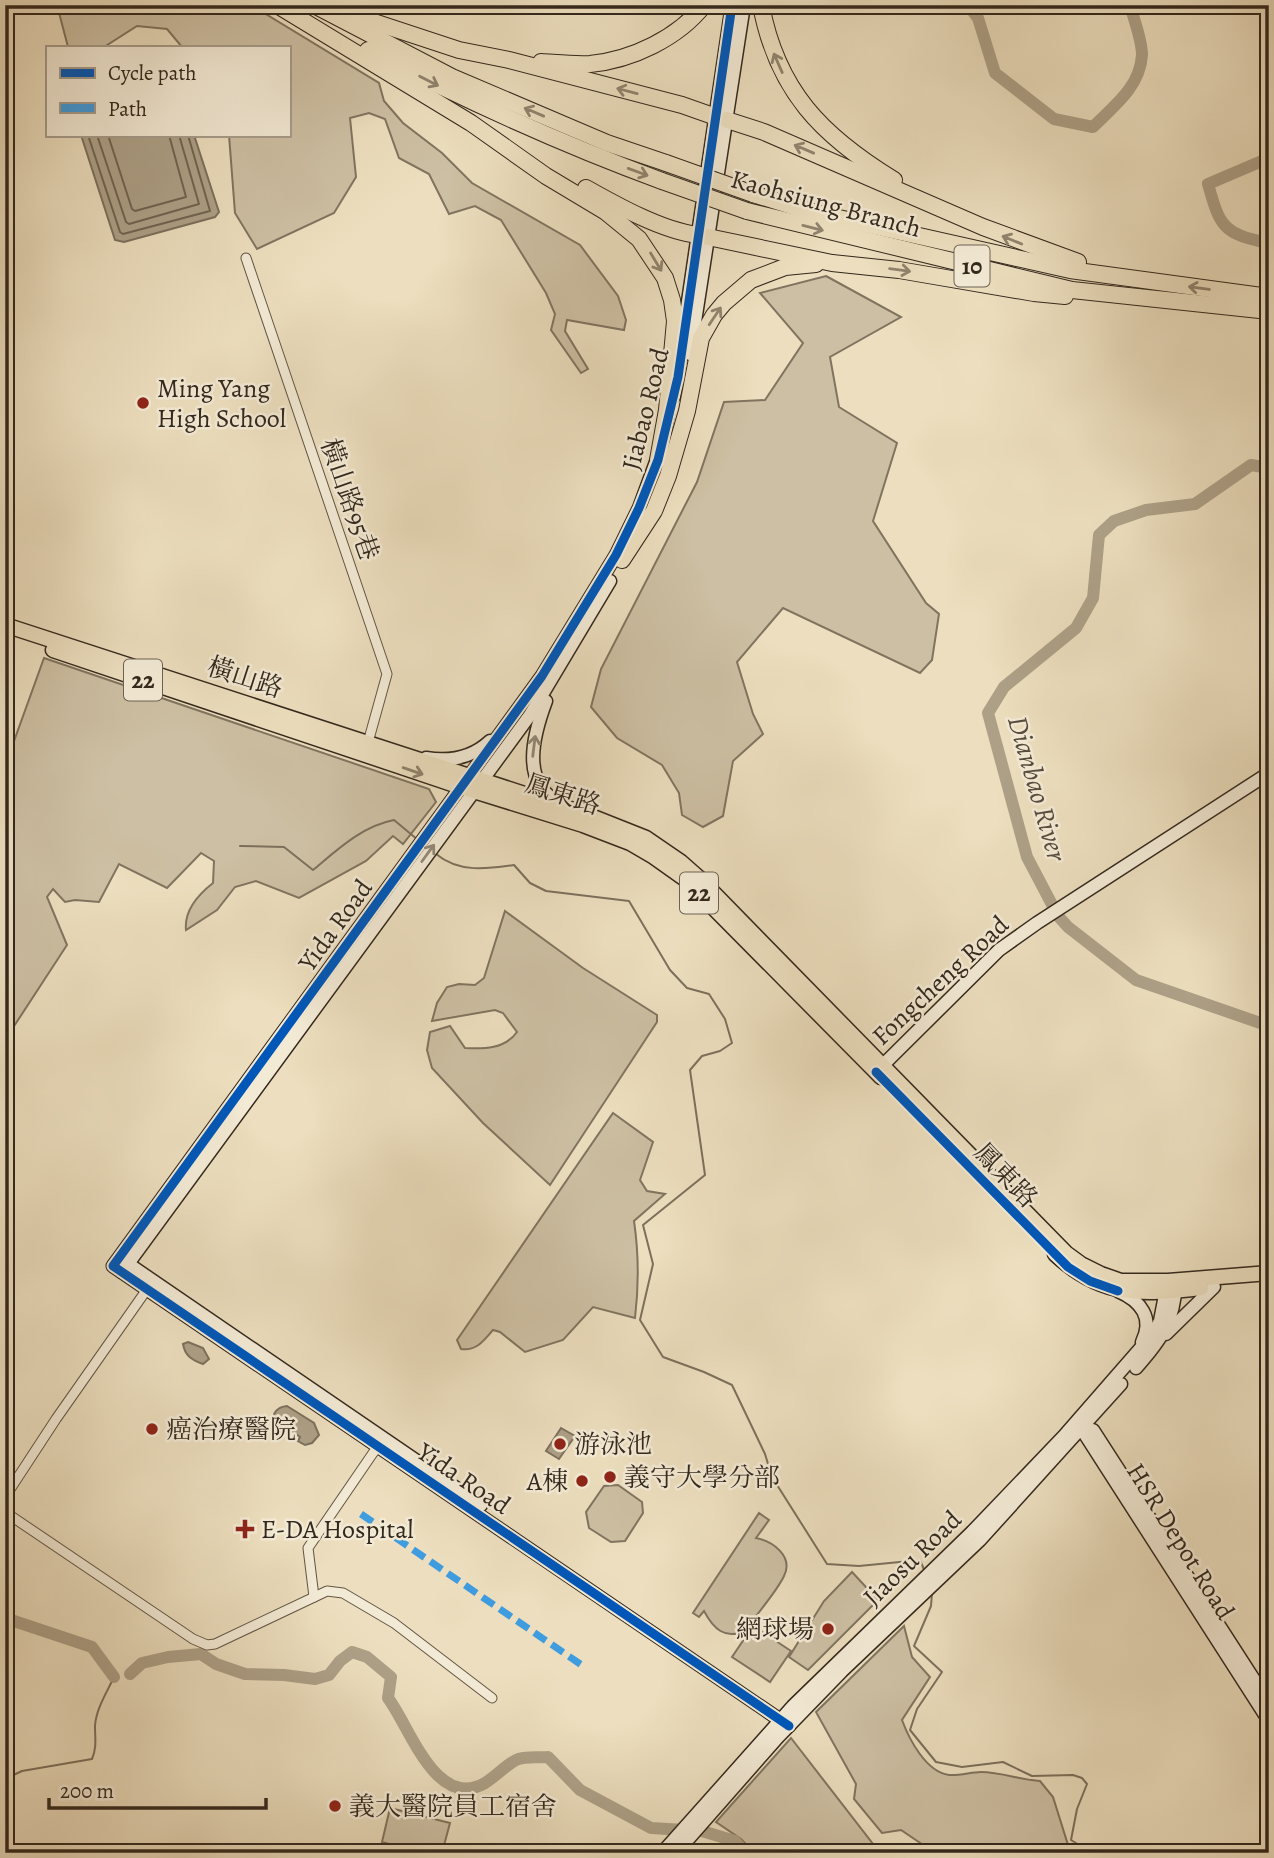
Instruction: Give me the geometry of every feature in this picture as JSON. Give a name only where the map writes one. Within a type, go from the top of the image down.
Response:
[{"type":"highway","points":[[280,5],[623,224],[645,246],[665,278],[675,321],[667,410],[658,460]]},
{"type":"highway","name":"Kaohsiung Branch","points":[[280,5],[444,89],[602,159],[747,211],[1072,290],[1200,304],[1268,302]]},
{"type":"highway","name":"Kaohsiung Branch","points":[[314,5],[452,77],[607,143],[753,194],[812,212],[1070,270],[1268,302]]},
{"type":"highway","points":[[340,5],[374,22],[458,50],[509,60],[682,106],[764,132],[1023,244],[1124,277]]},
{"type":"highway","points":[[509,60],[589,64],[626,55],[670,36],[687,24],[704,5]]},
{"type":"highway","points":[[761,5],[773,51],[785,76],[809,111],[830,135],[855,155],[934,205]]},
{"type":"highway","points":[[485,134],[597,195],[679,232],[832,262],[960,279],[1045,295],[1200,304]]},
{"type":"highway","points":[[622,560],[654,511],[668,476],[687,411],[701,338],[715,316],[737,290],[765,273],[785,267],[832,262]]},
{"type":"main road","name":"橫山路","points":[[5,625],[366,749],[412,755],[472,783]]},
{"type":"main road","name":"橫山路","points":[[5,634],[472,783]]},
{"type":"main road","name":"鳳東路","points":[[472,783],[583,813],[646,838],[692,872],[732,919],[1068,1267],[1090,1281],[1118,1291],[1136,1293],[1269,1273]]},
{"type":"main road","name":"鳳東路","points":[[472,783],[630,844],[685,879],[732,919]]},
{"type":"main road","name":"鳳東路","points":[[879,1069],[1059,1245],[1081,1264],[1101,1275],[1121,1281],[1171,1286],[1214,1287],[1269,1283]]},
{"type":"street","name":"Jiabao Road","points":[[722,118],[732,5]]},
{"type":"street","name":"Jiabao Road","points":[[472,783],[616,555],[658,460],[678,377],[744,5]]},
{"type":"street","name":"Jiabao Road","points":[[472,783],[530,715],[554,678],[622,560],[654,492],[671,445],[690,357],[703,236]]},
{"type":"street","name":"橫山路95巷","points":[[246,258],[387,674],[366,749]]},
{"type":"street","points":[[554,678],[533,741],[534,767],[540,783],[555,801],[583,813]]},
{"type":"street","points":[[412,755],[439,760],[465,757],[485,746],[510,721]]},
{"type":"street","name":"Fongcheng Road","points":[[879,1069],[999,950],[1269,773]]},
{"type":"street","name":"Yida Road","points":[[472,783],[123,1264],[379,1446],[786,1719]]},
{"type":"street","points":[[5,1497],[150,1285]]},
{"type":"street","name":"Yida Road","points":[[150,1285],[393,1444],[786,1719]]},
{"type":"street","name":"Jiaosu Road","points":[[674,1848],[691,1821],[786,1719],[842,1671],[976,1536],[1156,1345],[1170,1321],[1171,1286]]},
{"type":"street","name":"Jiaosu Road","points":[[1082,1422],[1157,1328],[1171,1286]]},
{"type":"street","points":[[1156,1345],[1214,1287]]},
{"type":"street","points":[[1118,1291],[1137,1301],[1146,1318],[1146,1334],[1136,1355]]},
{"type":"street","name":"HSR Depot Road","points":[[1082,1422],[1269,1703]]},
{"type":"street","name":"HSR Depot Road","points":[[1082,1422],[1269,1721]]},
{"type":"street","points":[[314,1597],[308,1548],[379,1446],[393,1444]]},
{"type":"street","points":[[5,1512],[193,1639],[206,1645],[229,1639],[327,1591],[343,1593],[394,1623],[492,1698]]},
{"type":"street","name":"Jiaosu Road","points":[[674,1848],[705,1818],[786,1719]]},
{"type":"shaded area","points":[[57,5],[251,5],[379,83],[384,101],[403,123],[442,153],[472,183],[580,245],[618,296],[626,320],[624,330],[567,320],[565,331],[588,369],[581,373],[551,330],[555,314],[546,293],[501,220],[475,206],[449,214],[429,174],[399,158],[385,119],[369,113],[350,118],[356,177],[334,213],[257,249],[235,213],[229,136],[290,136],[290,46],[181,46],[167,29],[137,26],[106,46],[68,46]]},
{"type":"shaded area","points":[[826,276],[901,317],[830,357],[839,407],[897,443],[873,521],[926,603],[939,614],[932,660],[920,673],[783,608],[737,662],[753,714],[763,734],[733,761],[723,816],[703,827],[682,815],[679,793],[662,765],[617,738],[591,707],[601,669],[697,482],[724,402],[765,400],[803,343],[760,293]]},
{"type":"shaded area","points":[[44,658],[429,789],[436,802],[403,844],[393,836],[366,861],[299,898],[256,881],[235,887],[217,910],[186,930],[187,916],[203,892],[213,883],[214,861],[201,853],[167,888],[119,864],[99,902],[65,902],[53,889],[47,897],[67,945],[5,1040],[5,766]]},
{"type":"shaded area","points":[[505,911],[583,968],[657,1015],[657,1022],[550,1185],[483,1123],[432,1068],[427,1050],[430,1032],[450,1026],[465,1048],[500,1045],[517,1032],[503,1013],[495,1010],[432,1021],[437,1003],[447,987],[459,984],[475,985],[484,978]]},
{"type":"shaded area","points":[[613,1113],[653,1142],[640,1180],[647,1191],[665,1194],[634,1221],[638,1270],[635,1318],[593,1307],[563,1340],[525,1352],[500,1332],[493,1330],[476,1347],[461,1349],[457,1340]]},
{"type":"shaded area","points":[[618,1485],[642,1502],[643,1513],[625,1541],[611,1542],[589,1528],[586,1512],[604,1486]]},
{"type":"shaded area","points":[[759,1513],[769,1520],[756,1538],[769,1542],[780,1551],[786,1562],[786,1569],[776,1589],[746,1630],[726,1633],[711,1623],[704,1611],[699,1617],[693,1613]]},
{"type":"shaded area","name":"網球場","points":[[852,1572],[878,1600],[808,1670],[789,1657],[824,1601]]},
{"type":"shaded area","points":[[753,1626],[791,1651],[770,1682],[732,1657]]},
{"type":"shaded area","points":[[904,1626],[912,1657],[930,1677],[902,1720],[920,1754],[933,1768],[949,1775],[988,1772],[1040,1781],[1053,1797],[1069,1848],[1077,1853],[935,1853],[901,1830],[882,1833],[854,1799],[856,1784],[816,1712]]},
{"type":"shaded area","points":[[791,1738],[880,1853],[754,1853],[741,1839],[716,1822]]},
{"type":"shaded area","points":[[390,1808],[450,1823],[442,1853],[422,1853],[382,1842]]},
{"type":"water","points":[[81,136],[194,136],[219,212],[215,217],[124,242],[115,240]]},
{"type":"water","points":[[188,1342],[203,1348],[209,1359],[203,1364],[190,1357],[183,1344]]},
{"type":"water","points":[[287,1406],[314,1423],[319,1435],[312,1443],[305,1445],[298,1441],[300,1437],[283,1424],[279,1427],[273,1423],[276,1411]]},
{"type":"water","name":"游泳池","points":[[561,1428],[575,1436],[559,1459],[546,1451]]},
{"type":"waterway","name":"Dianbao River","points":[[968,5],[978,18],[995,73],[1054,119],[1093,127],[1125,95],[1140,66],[1141,43],[1130,5]]},
{"type":"waterway","name":"Dianbao River","points":[[1269,158],[1208,184],[1216,210],[1226,226],[1242,236],[1269,243]]},
{"type":"waterway","name":"Dianbao River","points":[[1269,468],[1251,465],[1195,504],[1146,510],[1114,521],[1099,535],[1093,598],[1076,628],[1004,687],[988,713],[1027,857],[1058,916],[1068,927],[1136,980],[1269,1026]]},
{"type":"waterway","points":[[240,846],[284,847],[313,870],[351,840],[382,823],[394,820],[418,840]]},
{"type":"waterway","points":[[436,854],[464,867],[514,865],[530,883],[546,891],[629,901],[670,970],[687,988],[709,994],[725,1019],[732,1043],[720,1051],[702,1056],[690,1070],[705,1175],[643,1225],[653,1264],[640,1320],[663,1357],[732,1385],[765,1454],[772,1477],[827,1564],[859,1566],[920,1560],[925,1572]]},
{"type":"waterway","points":[[932,1593],[931,1606],[914,1646],[942,1672],[917,1709],[910,1730],[936,1762],[962,1767],[1003,1762],[1032,1776],[1073,1775],[1082,1778],[1087,1784],[1077,1809],[1071,1840],[1092,1853]]},
{"type":"waterway","points":[[5,1618],[92,1647],[114,1677]]},
{"type":"waterway","points":[[130,1674],[142,1663],[201,1654],[216,1664],[245,1674],[315,1679],[329,1675],[340,1661],[352,1652],[367,1657],[391,1677],[388,1698],[426,1762],[452,1786],[468,1789],[485,1783],[516,1760],[548,1757],[580,1790],[651,1828],[702,1831],[735,1841],[745,1853]]},
{"type":"waterway","points":[[5,1779],[22,1771],[92,1759],[97,1713],[114,1677]]},
{"type":"marked path","points":[[361,1514],[586,1668]]},
{"type":"cycle path","points":[[732,5],[678,377],[658,460],[616,555],[542,676],[113,1266],[789,1726]]},
{"type":"cycle path","points":[[876,1072],[1068,1267],[1090,1281],[1118,1291]]},
{"type":"place","name":"Ming Yang High School","points":[[143,403]]},
{"type":"place","name":"癌治療醫院","points":[[152,1429]]},
{"type":"place","name":"游泳池","points":[[560,1444]]},
{"type":"place","name":"義守大學分部","points":[[610,1477]]},
{"type":"place","name":"A棟","points":[[582,1481]]},
{"type":"place","name":"E-DA Hospital","points":[[245,1529]]},
{"type":"place","name":"網球場","points":[[828,1629]]},
{"type":"place","name":"義大醫院員工宿舍","points":[[335,1806]]}]
